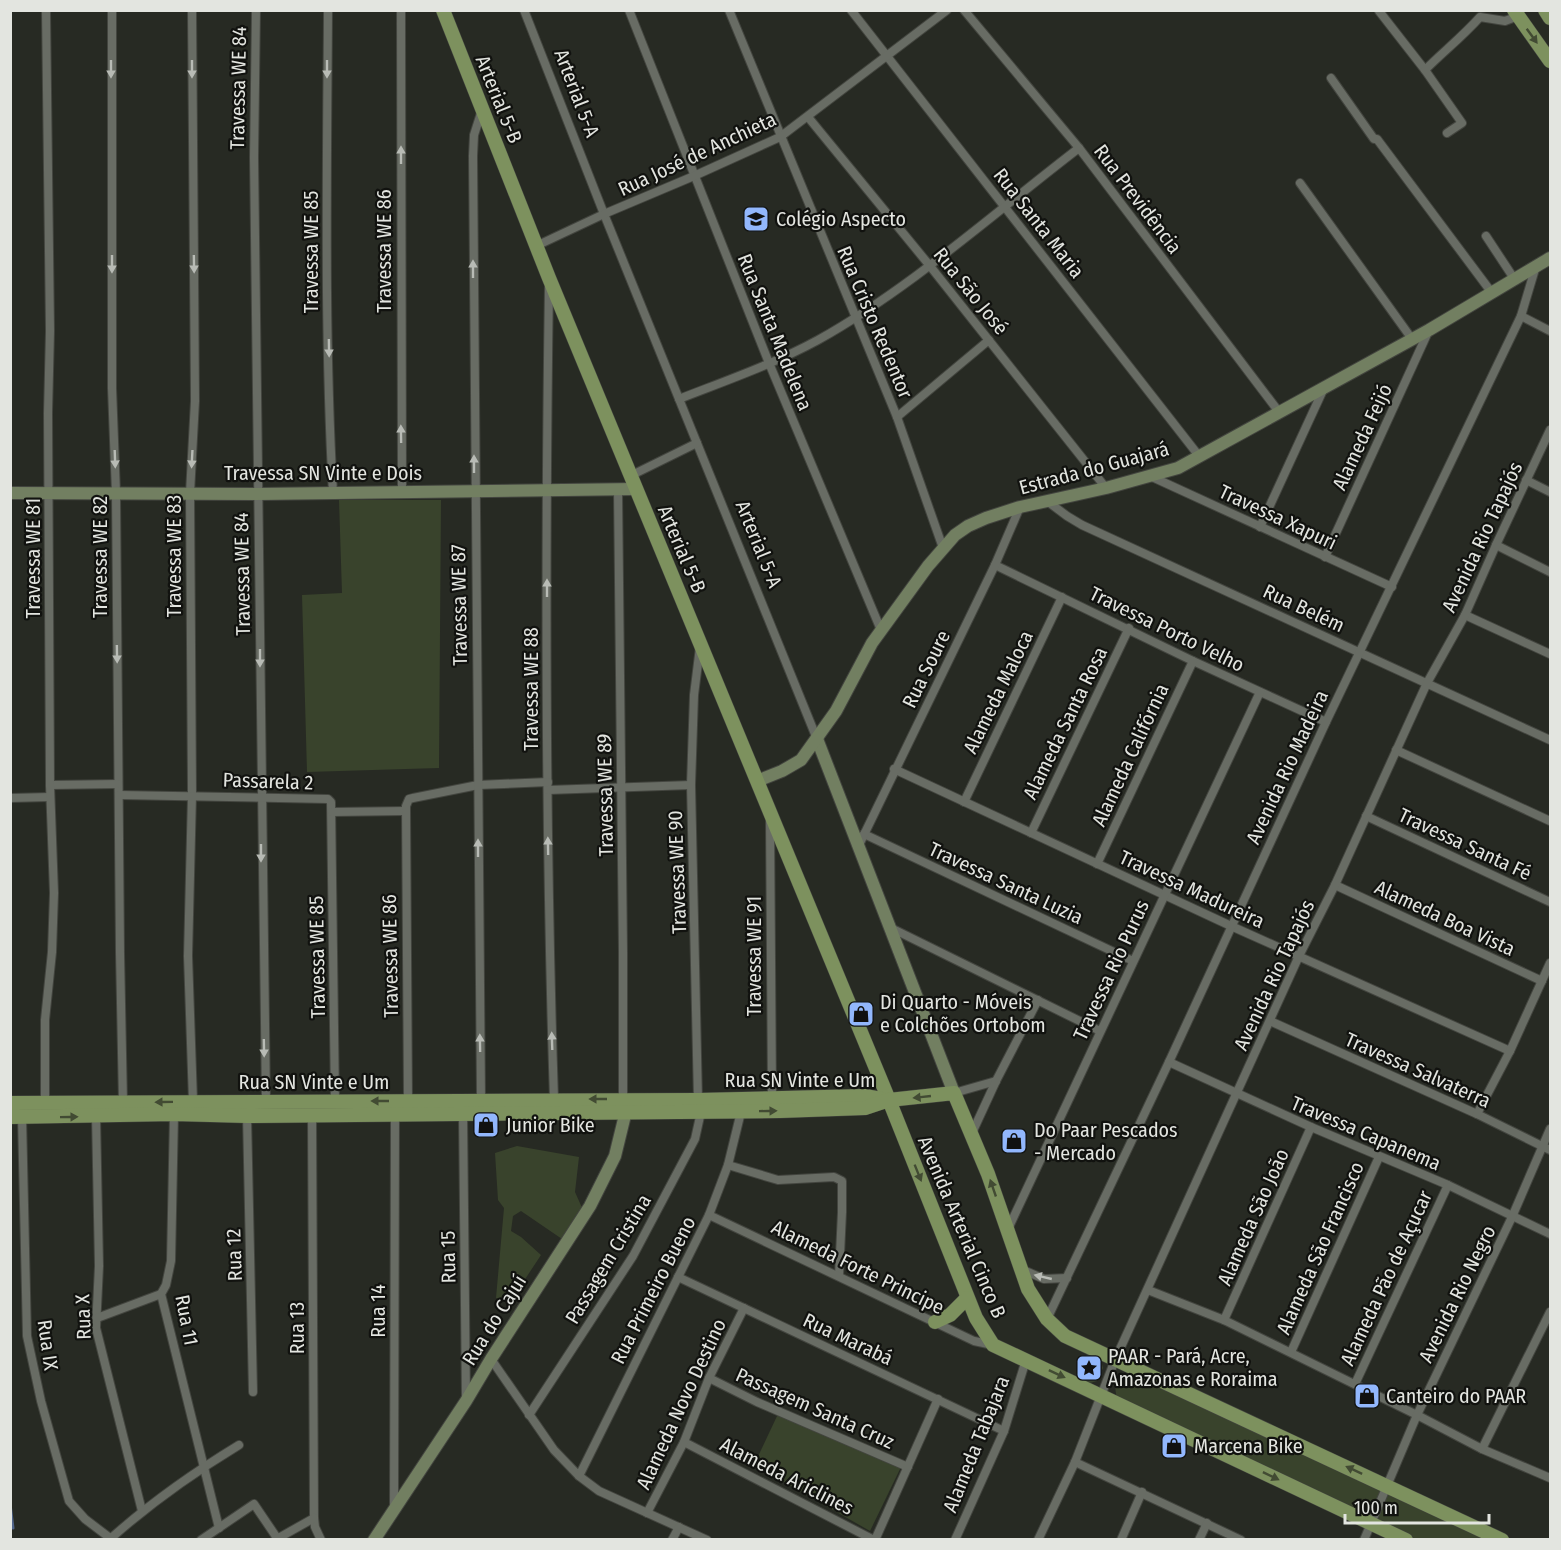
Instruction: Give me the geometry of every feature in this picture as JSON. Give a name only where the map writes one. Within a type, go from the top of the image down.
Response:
[{"type":"main road","name":"Arterial 5-B","points":[[443,10],[630,476],[889,1100]]},
{"type":"main road","points":[[1545,10],[1551,18]]},
{"type":"main road","points":[[1516,13],[1551,61]]},
{"type":"main road","points":[[889,1100],[954,1093],[972,1133],[1028,1289],[1047,1319],[1065,1336],[1502,1539]]},
{"type":"main road","name":"Rua SN Vinte e Um","points":[[10,1103],[266,1102],[304,1110],[335,1101],[408,1101],[463,1113],[624,1106],[725,1106],[772,1098],[865,1096],[889,1100]]},
{"type":"main road","name":"Rua SN Vinte e Um","points":[[16,1117],[174,1114],[247,1116],[304,1110],[395,1113],[481,1101],[554,1099],[624,1106]]},
{"type":"main road","name":"Rua SN Vinte e Um","points":[[725,1106],[741,1112],[865,1108],[889,1100]]},
{"type":"main road","name":"Avenida Arterial Cinco B","points":[[889,1100],[976,1318],[993,1345],[1407,1539]]},
{"type":"main road","points":[[935,1322],[950,1315],[968,1298]]},
{"type":"street","name":"Travessa WE 81","points":[[45,1104],[45,1020],[52,952],[54,893],[50,797],[48,413],[50,331],[46,10]]},
{"type":"street","name":"Travessa WE 82","points":[[112,10],[112,388],[116,493],[123,1103]]},
{"type":"street","name":"Travessa WE 83","points":[[192,10],[195,401],[190,493],[192,795],[188,957],[193,1101]]},
{"type":"street","name":"Travessa WE 84","points":[[256,10],[254,157],[266,1102]]},
{"type":"street","name":"Travessa WE 85","points":[[328,10],[327,280],[333,493]]},
{"type":"street","name":"Travessa WE 86","points":[[401,10],[402,492]]},
{"type":"street","name":"Arterial 5-A","points":[[524,10],[697,444],[817,739],[861,840],[891,928],[954,1093]]},
{"type":"street","name":"Rua Santa Madelena","points":[[629,10],[769,363],[881,630]]},
{"type":"street","name":"Rua Cristo Redentor","points":[[729,10],[897,417],[943,548]]},
{"type":"street","name":"Rua Santa Maria","points":[[851,10],[1199,456]]},
{"type":"street","name":"Rua José de Anchieta","points":[[536,246],[780,137],[947,10]]},
{"type":"street","name":"Rua Previdência","points":[[964,10],[1079,148],[1280,412]]},
{"type":"street","points":[[1379,11],[1425,70],[1462,123],[1447,133]]},
{"type":"street","points":[[1425,70],[1460,39],[1480,17],[1505,21],[1516,13]]},
{"type":"street","points":[[1331,78],[1374,139],[1377,139],[1491,293]]},
{"type":"street","name":"Travessa WE 87","points":[[481,1101],[474,490],[473,144],[482,109]]},
{"type":"street","name":"Rua São José","points":[[808,117],[930,266],[1106,488]]},
{"type":"street","points":[[679,399],[769,363],[817,340],[855,317],[930,266],[1004,205],[1079,148]]},
{"type":"street","points":[[1300,183],[1412,339]]},
{"type":"street","points":[[1486,236],[1515,280]]},
{"type":"street","name":"Estrada do Guajará","points":[[757,781],[801,760],[836,711],[881,630],[943,548],[955,535],[968,526],[1020,507],[1106,488],[1178,468],[1429,330],[1551,258]]},
{"type":"street","name":"Avenida Rio Madeira","points":[[1047,1319],[1326,722],[1521,316],[1535,269]]},
{"type":"street","name":"Travessa WE 88","points":[[549,278],[547,490],[549,952],[554,1099]]},
{"type":"street","points":[[1521,316],[1551,331]]},
{"type":"street","name":"Alameda Feijó","points":[[1325,557],[1429,330]]},
{"type":"street","points":[[897,417],[989,340]]},
{"type":"street","points":[[1260,527],[1324,388]]},
{"type":"street","name":"Avenida Rio Tapajós","points":[[1038,1539],[1075,1462],[1115,1360],[1299,956],[1335,885],[1427,682],[1465,615],[1551,430]]},
{"type":"street","points":[[630,476],[697,444]]},
{"type":"street","name":"Travessa Xapuri","points":[[1150,476],[1392,587]]},
{"type":"street","points":[[1526,480],[1551,492]]},
{"type":"street","name":"Travessa SN Vinte e Dois","points":[[10,493],[258,494],[636,489]]},
{"type":"street","name":"Travessa WE 89","points":[[618,490],[624,1106]]},
{"type":"street","name":"Rua Belém","points":[[1047,501],[1066,516],[1083,525],[1551,740]]},
{"type":"street","name":"Rua Soure","points":[[861,840],[995,565],[1020,507]]},
{"type":"street","points":[[1496,545],[1551,572]]},
{"type":"street","name":"Travessa Porto Velho","points":[[995,565],[1193,661],[1326,722]]},
{"type":"street","name":"Alameda Maloca","points":[[964,802],[1062,597]]},
{"type":"street","points":[[1465,615],[1551,654]]},
{"type":"street","name":"Alameda Santa Rosa","points":[[1031,833],[1129,628]]},
{"type":"street","name":"Travessa WE 90","points":[[699,1106],[690,785],[694,695],[700,643]]},
{"type":"street","name":"Alameda Califórnia","points":[[1097,864],[1193,661]]},
{"type":"street","name":"Travessa Rio Purus","points":[[1007,1229],[1260,692]]},
{"type":"street","points":[[1396,750],[1551,821]]},
{"type":"street","name":"Travessa Madureira","points":[[894,769],[1164,895],[1510,1051]]},
{"type":"street","points":[[50,785],[118,784]]},
{"type":"street","points":[[405,811],[411,798],[478,785],[622,787],[690,785]]},
{"type":"street","name":"Passarela 2","points":[[119,795],[328,799],[331,802],[332,812],[405,811]]},
{"type":"street","points":[[10,798],[50,797]]},
{"type":"street","name":"Travessa WE 86","points":[[405,811],[408,1101]]},
{"type":"street","name":"Travessa WE 85","points":[[332,812],[335,1101]]},
{"type":"street","name":"Travessa WE 91","points":[[770,814],[772,1098]]},
{"type":"street","name":"Travessa Santa Fé","points":[[1366,816],[1551,902]]},
{"type":"street","name":"Travessa Santa Luzia","points":[[861,840],[1133,961]]},
{"type":"street","name":"Alameda Boa Vista","points":[[1335,885],[1542,981]]},
{"type":"street","points":[[891,928],[1100,1031]]},
{"type":"street","points":[[1477,1114],[1510,1051],[1551,963]]},
{"type":"street","points":[[972,1133],[1038,1000]]},
{"type":"street","name":"Travessa Salvaterra","points":[[1270,1021],[1547,1148]]},
{"type":"street","name":"Travessa Capanema","points":[[1169,1062],[1311,1128],[1448,1185],[1551,1234]]},
{"type":"street","points":[[954,1093],[996,1081]]},
{"type":"street","name":"Rua do Cajuí","points":[[374,1539],[466,1401],[594,1198],[615,1156],[624,1106]]},
{"type":"street","name":"Passagem Cristina","points":[[529,1415],[633,1256],[695,1139],[699,1106]]},
{"type":"street","name":"Rua 13","points":[[304,1110],[314,1518],[321,1539]]},
{"type":"street","name":"Rua Primeiro Bueno","points":[[579,1476],[709,1215],[728,1165],[741,1112]]},
{"type":"street","name":"Rua 14","points":[[394,1509],[395,1113]]},
{"type":"street","name":"Rua 15","points":[[463,1113],[466,1401]]},
{"type":"street","name":"Rua 11","points":[[174,1114],[171,1261],[166,1285],[161,1294],[219,1528]]},
{"type":"street","name":"Rua X","points":[[96,1116],[99,1266],[96,1328],[142,1511]]},
{"type":"street","name":"Rua 12","points":[[247,1116],[253,1392]]},
{"type":"street","name":"Rua IX","points":[[16,1117],[27,1336],[41,1401],[69,1501],[85,1519],[109,1539]]},
{"type":"street","name":"Alameda São João","points":[[1224,1320],[1311,1128]]},
{"type":"street","name":"Avenida Rio Negro","points":[[1364,1539],[1417,1415],[1547,1148],[1551,1129]]},
{"type":"street","name":"Alameda São Francisco","points":[[1291,1352],[1378,1157]]},
{"type":"street","points":[[728,1165],[778,1180],[834,1177],[842,1181],[839,1276]]},
{"type":"street","name":"Alameda Pão de Açucar","points":[[1355,1384],[1448,1185]]},
{"type":"street","name":"Alameda Forte Principe","points":[[709,1215],[974,1341],[993,1345]]},
{"type":"street","points":[[1021,1269],[1044,1279],[1067,1278]]},
{"type":"street","name":"Rua Marabá","points":[[678,1277],[1004,1431]]},
{"type":"street","points":[[1148,1290],[1224,1320],[1482,1449],[1551,1479]]},
{"type":"street","points":[[97,1318],[161,1294]]},
{"type":"street","name":"Alameda Novo Destino","points":[[647,1513],[684,1442],[709,1378],[744,1308]]},
{"type":"street","points":[[1482,1449],[1551,1312]]},
{"type":"street","points":[[491,1359],[554,1450],[579,1476],[599,1491],[706,1539]]},
{"type":"street","name":"Alameda Tabajara","points":[[955,1539],[1004,1431],[1026,1360]]},
{"type":"street","name":"Passagem Santa Cruz","points":[[709,1378],[757,1402],[908,1467]]},
{"type":"street","points":[[874,1539],[938,1399]]},
{"type":"street","name":"Alameda Ariclines","points":[[684,1442],[874,1539]]},
{"type":"street","points":[[109,1539],[142,1511],[239,1445]]},
{"type":"street","points":[[1075,1462],[1241,1539]]},
{"type":"street","points":[[1121,1539],[1142,1492]]},
{"type":"street","points":[[201,1539],[254,1504],[276,1539],[314,1518]]},
{"type":"street","points":[[1199,1539],[1207,1523]]},
{"type":"street","points":[[672,1539],[679,1527]]},
{"type":"green space","points":[[339,500],[441,500],[439,768],[307,772],[302,595],[342,593]]},
{"type":"green space","points":[[517,1146],[579,1157],[575,1192],[583,1210],[562,1239],[521,1211],[513,1216],[511,1231],[541,1255],[510,1302],[496,1298],[504,1208],[498,1200],[495,1153]]},
{"type":"green space","points":[[1087,1354],[1101,1361],[1103,1368],[1097,1381],[1090,1383],[1077,1377]]},
{"type":"green space","points":[[1135,1370],[1502,1539],[1406,1539],[1118,1402],[1115,1389],[1117,1380],[1123,1374]]},
{"type":"green space","points":[[778,1414],[901,1467],[870,1531],[754,1465]]},
{"type":"waterway","points":[[10,1504],[13,1528]]},
{"type":"place","name":"Colégio Aspecto","points":[[756,219]]},
{"type":"place","name":"Di Quarto - Móveis e Colchões Ortobom","points":[[861,1014]]},
{"type":"place","name":"Junior Bike","points":[[486,1125]]},
{"type":"place","name":"Do Paar Pescados - Mercado","points":[[1014,1141]]},
{"type":"place","name":"PAAR - Pará, Acre, Amazonas e Roraima","points":[[1089,1368]]},
{"type":"place","name":"Canteiro do PAAR","points":[[1367,1396]]},
{"type":"place","name":"Marcena Bike","points":[[1174,1446]]}]
